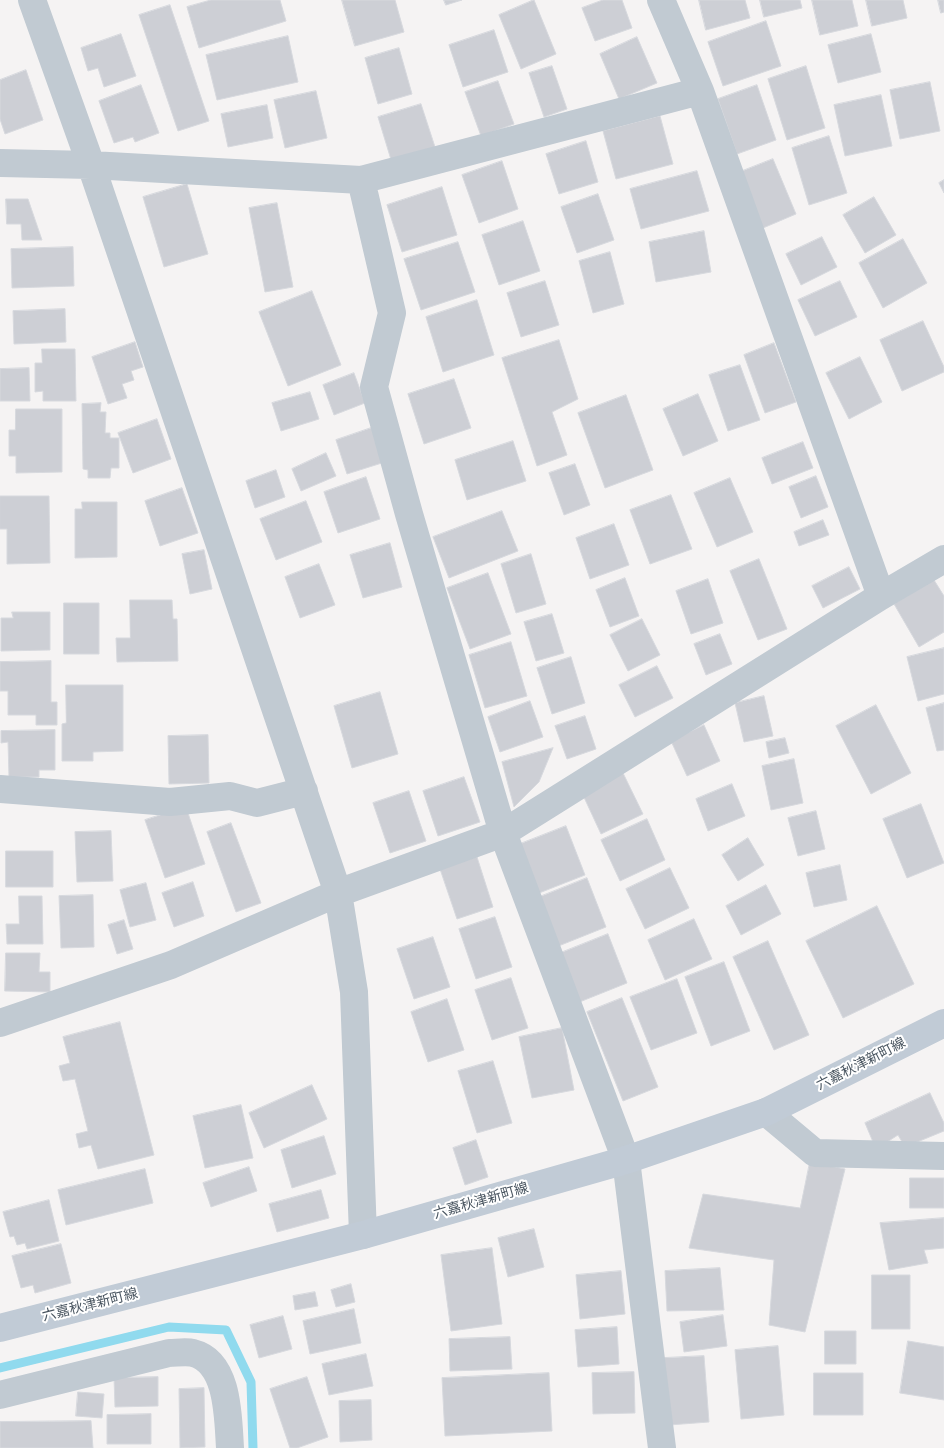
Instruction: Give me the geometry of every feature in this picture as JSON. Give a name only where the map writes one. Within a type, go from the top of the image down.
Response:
[{"type":"main road","name":"六嘉秋津新町線","points":[[0,1328],[363,1235],[626,1160],[766,1112],[944,1023]]},
{"type":"street","points":[[32,0],[91,164],[338,893],[354,992],[363,1235]]},
{"type":"street","points":[[661,0],[700,91],[881,596]]},
{"type":"street","points":[[0,163],[91,164],[361,180],[700,91]]},
{"type":"street","points":[[361,180],[392,313],[374,388],[503,833],[626,1160],[662,1448]]},
{"type":"street","points":[[0,1023],[171,965],[338,893],[503,833],[944,558]]},
{"type":"street","points":[[0,789],[170,802],[230,796],[257,803],[304,791]]},
{"type":"street","points":[[766,1112],[816,1153],[944,1156]]},
{"type":"street","points":[[0,1395],[169,1353],[193,1353],[212,1363],[226,1396],[230,1448]]},
{"type":"building","points":[[211,0],[280,0],[286,21],[199,48],[187,7]]},
{"type":"building","points":[[342,0],[395,0],[404,32],[355,46]]},
{"type":"building","points":[[444,0],[462,0],[446,5]]},
{"type":"building","points":[[534,0],[556,54],[521,69],[499,15]]},
{"type":"building","points":[[603,0],[622,0],[632,28],[595,41],[582,8]]},
{"type":"building","points":[[699,0],[745,0],[750,18],[706,30]]},
{"type":"building","points":[[760,0],[800,0],[802,8],[764,17]]},
{"type":"building","points":[[812,0],[852,0],[858,26],[820,35]]},
{"type":"building","points":[[866,0],[903,0],[907,18],[872,26]]},
{"type":"building","points":[[938,0],[944,0],[944,12],[941,13]]},
{"type":"building","points":[[170,5],[209,121],[178,131],[139,15]]},
{"type":"building","points":[[766,21],[781,66],[723,86],[708,42]]},
{"type":"building","points":[[494,30],[508,72],[463,87],[449,45]]},
{"type":"building","points":[[121,34],[136,76],[104,87],[98,68],[88,71],[81,48]]},
{"type":"building","points":[[871,34],[881,72],[838,83],[828,45]]},
{"type":"building","points":[[288,36],[298,82],[217,100],[206,55]]},
{"type":"building","points":[[637,37],[657,83],[619,99],[600,54]]},
{"type":"building","points":[[399,48],[412,94],[378,104],[365,58]]},
{"type":"building","points":[[552,66],[567,109],[544,117],[529,73]]},
{"type":"building","points":[[806,66],[825,128],[787,140],[768,79]]},
{"type":"building","points":[[26,70],[43,120],[5,134],[0,119],[0,80]]},
{"type":"building","points":[[498,81],[514,124],[481,136],[465,92]]},
{"type":"building","points":[[930,82],[940,131],[900,139],[890,90]]},
{"type":"building","points":[[141,85],[159,133],[135,142],[133,137],[114,143],[99,101]]},
{"type":"building","points":[[757,85],[776,140],[737,154],[718,99]]},
{"type":"building","points":[[316,91],[327,138],[285,148],[274,100]]},
{"type":"building","points":[[881,95],[892,146],[845,156],[834,105]]},
{"type":"building","points":[[421,104],[436,150],[392,163],[378,117]]},
{"type":"building","points":[[267,105],[273,138],[228,147],[221,114]]},
{"type":"building","points":[[660,116],[673,164],[616,179],[603,131]]},
{"type":"building","points":[[829,136],[847,193],[809,205],[792,148]]},
{"type":"building","points":[[586,141],[598,182],[559,194],[546,154]]},
{"type":"building","points":[[773,159],[796,214],[763,228],[740,172]]},
{"type":"building","points":[[502,161],[518,209],[479,223],[462,175]]},
{"type":"building","points":[[697,171],[709,211],[641,229],[630,189]]},
{"type":"building","points":[[944,180],[944,193],[939,183]]},
{"type":"building","points":[[187,184],[208,254],[164,267],[143,197]]},
{"type":"building","points":[[442,187],[457,235],[402,252],[387,205]]},
{"type":"building","points":[[598,194],[614,240],[577,253],[561,207]]},
{"type":"building","points":[[874,197],[896,235],[865,253],[843,215]]},
{"type":"building","points":[[6,199],[28,199],[42,240],[22,240],[21,224],[7,224]]},
{"type":"building","points":[[277,203],[293,287],[265,292],[249,208]]},
{"type":"building","points":[[523,221],[540,271],[499,285],[482,235]]},
{"type":"building","points":[[704,231],[711,272],[656,282],[649,242]]},
{"type":"building","points":[[822,237],[837,267],[801,285],[786,254]]},
{"type":"building","points":[[903,239],[927,283],[883,308],[859,263]]},
{"type":"building","points":[[458,242],[475,292],[421,310],[404,259]]},
{"type":"building","points":[[73,247],[74,286],[12,288],[11,249]]},
{"type":"building","points":[[610,252],[624,304],[593,313],[579,261]]},
{"type":"building","points":[[545,281],[559,325],[521,337],[507,293]]},
{"type":"building","points":[[840,281],[857,317],[815,336],[798,300]]},
{"type":"building","points":[[312,291],[341,365],[288,386],[259,312]]},
{"type":"building","points":[[477,300],[494,355],[443,372],[426,317]]},
{"type":"building","points":[[65,309],[66,342],[14,344],[13,311]]},
{"type":"building","points":[[923,321],[944,367],[944,372],[902,391],[880,340]]},
{"type":"building","points":[[559,340],[578,399],[552,412],[567,455],[537,466],[502,358]]},
{"type":"building","points":[[135,342],[143,367],[131,371],[134,380],[122,384],[127,398],[108,404],[92,357]]},
{"type":"building","points":[[774,343],[796,402],[765,413],[744,355]]},
{"type":"building","points":[[42,349],[75,349],[76,401],[43,401],[43,391],[35,392],[35,363],[42,363]]},
{"type":"building","points":[[860,357],[882,402],[849,419],[826,373]]},
{"type":"building","points":[[740,365],[760,420],[728,431],[709,375]]},
{"type":"building","points":[[29,368],[30,401],[0,401],[0,369]]},
{"type":"building","points":[[354,373],[365,403],[334,415],[323,385]]},
{"type":"building","points":[[454,379],[471,428],[424,444],[408,394]]},
{"type":"building","points":[[310,392],[319,419],[281,431],[272,403]]},
{"type":"building","points":[[698,394],[718,441],[683,456],[663,409]]},
{"type":"building","points":[[626,395],[653,470],[605,488],[578,413]]},
{"type":"building","points":[[101,403],[100,412],[106,412],[105,433],[110,433],[110,438],[119,438],[119,468],[111,468],[110,478],[88,478],[88,470],[83,469],[82,404]]},
{"type":"building","points":[[16,409],[62,409],[62,472],[16,473],[16,456],[9,456],[9,430],[15,430]]},
{"type":"building","points":[[157,419],[171,459],[133,473],[118,433]]},
{"type":"building","points":[[374,427],[385,462],[347,474],[336,440]]},
{"type":"building","points":[[513,441],[526,481],[467,500],[455,460]]},
{"type":"building","points":[[803,442],[813,468],[772,484],[762,458]]},
{"type":"building","points":[[326,453],[336,476],[301,491],[292,469]]},
{"type":"building","points":[[575,464],[590,505],[564,515],[549,473]]},
{"type":"building","points":[[276,470],[285,497],[255,508],[246,481]]},
{"type":"building","points":[[816,476],[828,507],[801,518],[789,487]]},
{"type":"building","points":[[366,477],[380,519],[338,533],[324,492]]},
{"type":"building","points":[[730,478],[753,532],[717,547],[694,493]]},
{"type":"building","points":[[182,488],[198,533],[160,546],[145,501]]},
{"type":"building","points":[[671,495],[692,549],[650,564],[630,510]]},
{"type":"building","points":[[0,496],[49,496],[50,563],[7,564],[7,529],[0,529]]},
{"type":"building","points":[[306,501],[322,542],[276,560],[260,519]]},
{"type":"building","points":[[82,502],[117,502],[117,557],[75,558],[75,509],[82,509]]},
{"type":"building","points":[[502,511],[518,551],[449,578],[433,537]]},
{"type":"building","points":[[823,520],[829,535],[799,546],[794,532]]},
{"type":"building","points":[[614,524],[629,565],[590,579],[576,538]]},
{"type":"building","points":[[390,543],[402,587],[363,598],[350,555]]},
{"type":"building","points":[[204,550],[212,589],[190,594],[182,554]]},
{"type":"building","points":[[531,554],[546,604],[516,613],[501,564]]},
{"type":"building","points":[[759,559],[787,629],[758,640],[730,571]]},
{"type":"building","points":[[319,564],[335,605],[300,618],[285,577]]},
{"type":"building","points":[[849,567],[860,589],[823,608],[812,586]]},
{"type":"building","points":[[488,573],[511,634],[470,649],[447,588]]},
{"type":"building","points":[[625,578],[639,616],[610,627],[596,590]]},
{"type":"building","points":[[708,579],[723,623],[691,634],[676,591]]},
{"type":"building","points":[[934,580],[944,596],[944,632],[919,647],[894,604]]},
{"type":"building","points":[[130,600],[172,600],[173,619],[177,619],[178,661],[117,662],[116,638],[130,638]]},
{"type":"building","points":[[64,603],[99,603],[99,654],[64,654]]},
{"type":"building","points":[[12,612],[50,612],[50,650],[1,651],[1,618],[13,618]]},
{"type":"building","points":[[552,614],[564,653],[536,661],[524,622]]},
{"type":"building","points":[[642,619],[660,655],[628,671],[610,635]]},
{"type":"building","points":[[720,634],[732,664],[706,675],[694,644]]},
{"type":"building","points":[[511,642],[527,696],[485,708],[469,655]]},
{"type":"building","points":[[944,648],[944,694],[918,701],[907,657]]},
{"type":"building","points":[[571,657],[585,703],[552,714],[537,668]]},
{"type":"building","points":[[51,661],[51,702],[57,702],[57,725],[36,725],[36,715],[8,715],[8,691],[0,691],[0,662]]},
{"type":"building","points":[[657,666],[673,698],[635,717],[619,685]]},
{"type":"building","points":[[66,685],[123,685],[123,751],[93,752],[93,761],[62,761],[62,724],[66,723]]},
{"type":"building","points":[[380,692],[398,754],[352,768],[334,706]]},
{"type":"building","points":[[764,696],[773,736],[744,742],[735,703]]},
{"type":"building","points":[[530,701],[543,737],[500,752],[488,717]]},
{"type":"building","points":[[944,703],[944,750],[937,751],[926,708]]},
{"type":"building","points":[[876,705],[911,773],[871,794],[836,726]]},
{"type":"building","points":[[585,716],[596,749],[567,759],[555,726]]},
{"type":"building","points":[[704,725],[720,761],[687,776],[671,741]]},
{"type":"building","points":[[55,730],[55,770],[39,770],[39,777],[9,777],[8,742],[1,743],[1,731]]},
{"type":"building","points":[[208,735],[209,783],[169,784],[168,736]]},
{"type":"building","points":[[785,738],[789,753],[769,758],[766,742]]},
{"type":"building","points":[[553,748],[539,782],[514,807],[502,762]]},
{"type":"building","points":[[794,759],[803,803],[771,810],[762,766]]},
{"type":"building","points":[[623,773],[643,814],[601,834],[582,793]]},
{"type":"building","points":[[464,777],[480,822],[438,836],[423,791]]},
{"type":"building","points":[[732,784],[745,816],[708,831],[696,799]]},
{"type":"building","points":[[409,791],[426,841],[390,853],[373,803]]},
{"type":"building","points":[[921,804],[944,863],[907,878],[883,819]]},
{"type":"building","points":[[186,807],[205,864],[165,878],[145,820]]},
{"type":"building","points":[[816,811],[825,849],[798,856],[788,818]]},
{"type":"building","points":[[647,819],[665,860],[620,881],[601,840]]},
{"type":"building","points":[[231,823],[261,903],[236,912],[207,832]]},
{"type":"building","points":[[566,826],[585,875],[534,895],[515,846]]},
{"type":"building","points":[[111,831],[113,881],[77,882],[75,832]]},
{"type":"building","points":[[748,838],[764,865],[738,881],[722,855]]},
{"type":"building","points":[[6,851],[53,851],[53,887],[6,887]]},
{"type":"building","points":[[477,857],[493,907],[457,919],[440,869]]},
{"type":"building","points":[[840,865],[847,900],[814,907],[806,873]]},
{"type":"building","points":[[670,868],[689,908],[645,929],[626,889]]},
{"type":"building","points":[[587,878],[606,927],[556,947],[537,898]]},
{"type":"building","points":[[193,882],[204,916],[174,927],[162,893]]},
{"type":"building","points":[[146,883],[156,920],[130,927],[120,890]]},
{"type":"building","points":[[766,885],[781,914],[741,935],[726,906]]},
{"type":"building","points":[[93,895],[94,947],[61,948],[59,896]]},
{"type":"building","points":[[19,896],[42,896],[43,944],[7,944],[6,924],[19,924]]},
{"type":"building","points":[[877,906],[914,984],[843,1018],[806,941]]},
{"type":"building","points":[[495,917],[512,967],[476,979],[459,929]]},
{"type":"building","points":[[694,919],[712,959],[665,980],[648,940]]},
{"type":"building","points":[[124,920],[133,949],[117,954],[108,925]]},
{"type":"building","points":[[608,934],[627,983],[577,1003],[558,954]]},
{"type":"building","points":[[433,937],[450,987],[414,999],[397,949]]},
{"type":"building","points":[[768,941],[809,1035],[774,1050],[733,957]]},
{"type":"building","points":[[6,953],[40,953],[39,972],[50,972],[50,992],[5,991]]},
{"type":"building","points":[[724,962],[750,1031],[711,1046],[685,977]]},
{"type":"building","points":[[511,978],[528,1028],[492,1040],[475,990]]},
{"type":"building","points":[[677,979],[697,1033],[651,1050],[630,997]]},
{"type":"building","points":[[622,998],[658,1087],[623,1101],[587,1012]]},
{"type":"building","points":[[447,999],[464,1050],[428,1062],[411,1012]]},
{"type":"building","points":[[120,1022],[154,1155],[98,1169],[91,1145],[79,1148],[76,1134],[88,1131],[75,1079],[63,1081],[59,1066],[70,1063],[63,1037]]},
{"type":"building","points":[[562,1028],[574,1090],[532,1098],[519,1037]]},
{"type":"building","points":[[493,1061],[512,1123],[477,1133],[458,1071]]},
{"type":"building","points":[[312,1085],[327,1119],[264,1148],[249,1113]]},
{"type":"building","points":[[930,1093],[944,1123],[944,1131],[905,1147],[898,1135],[876,1149],[865,1123]]},
{"type":"building","points":[[241,1105],[253,1158],[205,1168],[193,1116]]},
{"type":"building","points":[[324,1136],[336,1174],[292,1188],[281,1150]]},
{"type":"building","points":[[476,1140],[488,1177],[465,1185],[453,1148]]},
{"type":"building","points":[[810,1162],[845,1169],[805,1332],[769,1325],[774,1260],[689,1248],[703,1194],[800,1208]]},
{"type":"building","points":[[249,1167],[257,1191],[211,1207],[203,1183]]},
{"type":"building","points":[[145,1169],[153,1203],[66,1225],[58,1190]]},
{"type":"building","points":[[910,1178],[944,1178],[944,1208],[910,1208]]},
{"type":"building","points":[[321,1190],[329,1218],[277,1232],[269,1204]]},
{"type":"building","points":[[49,1200],[59,1241],[27,1249],[25,1243],[17,1245],[14,1236],[10,1237],[3,1212]]},
{"type":"building","points":[[944,1218],[944,1248],[924,1250],[928,1263],[889,1270],[880,1223]]},
{"type":"building","points":[[534,1229],[544,1267],[508,1277],[498,1238]]},
{"type":"building","points":[[61,1244],[71,1283],[35,1293],[33,1285],[21,1288],[12,1256]]},
{"type":"building","points":[[492,1248],[502,1324],[451,1331],[441,1255]]},
{"type":"building","points":[[720,1268],[724,1310],[667,1311],[665,1271]]},
{"type":"building","points":[[621,1271],[625,1314],[580,1319],[576,1275]]},
{"type":"building","points":[[872,1275],[910,1275],[910,1329],[872,1329]]},
{"type":"building","points":[[351,1284],[355,1302],[336,1307],[331,1290]]},
{"type":"building","points":[[315,1292],[318,1306],[295,1310],[293,1296]]},
{"type":"building","points":[[354,1309],[361,1343],[310,1354],[303,1321]]},
{"type":"building","points":[[723,1315],[727,1346],[684,1352],[680,1322]]},
{"type":"building","points":[[283,1316],[292,1349],[259,1358],[250,1325]]},
{"type":"building","points":[[617,1327],[619,1364],[578,1367],[575,1330]]},
{"type":"building","points":[[825,1331],[856,1331],[856,1364],[825,1364]]},
{"type":"building","points":[[510,1337],[512,1369],[450,1371],[449,1339]]},
{"type":"building","points":[[908,1341],[944,1347],[944,1400],[900,1393]]},
{"type":"building","points":[[778,1346],[784,1415],[741,1419],[735,1350]]},
{"type":"building","points":[[366,1354],[373,1386],[329,1395],[322,1364]]},
{"type":"building","points":[[704,1356],[709,1422],[669,1425],[664,1358]]},
{"type":"building","points":[[634,1372],[635,1413],[593,1414],[592,1373]]},
{"type":"building","points":[[549,1373],[552,1431],[445,1436],[442,1378]]},
{"type":"building","points":[[814,1373],[863,1373],[863,1415],[814,1415]]},
{"type":"building","points":[[158,1377],[158,1406],[115,1407],[114,1378]]},
{"type":"building","points":[[307,1377],[328,1437],[297,1448],[290,1448],[270,1389]]},
{"type":"building","points":[[204,1388],[205,1447],[180,1448],[179,1389]]},
{"type":"building","points":[[78,1392],[104,1394],[102,1418],[76,1416]]},
{"type":"building","points":[[371,1400],[372,1440],[340,1442],[339,1401]]},
{"type":"building","points":[[151,1414],[151,1444],[107,1444],[107,1415]]},
{"type":"building","points":[[91,1421],[93,1448],[0,1448],[0,1422]]},
{"type":"waterway","points":[[0,1368],[169,1327],[226,1330],[251,1382],[253,1448]]}]
